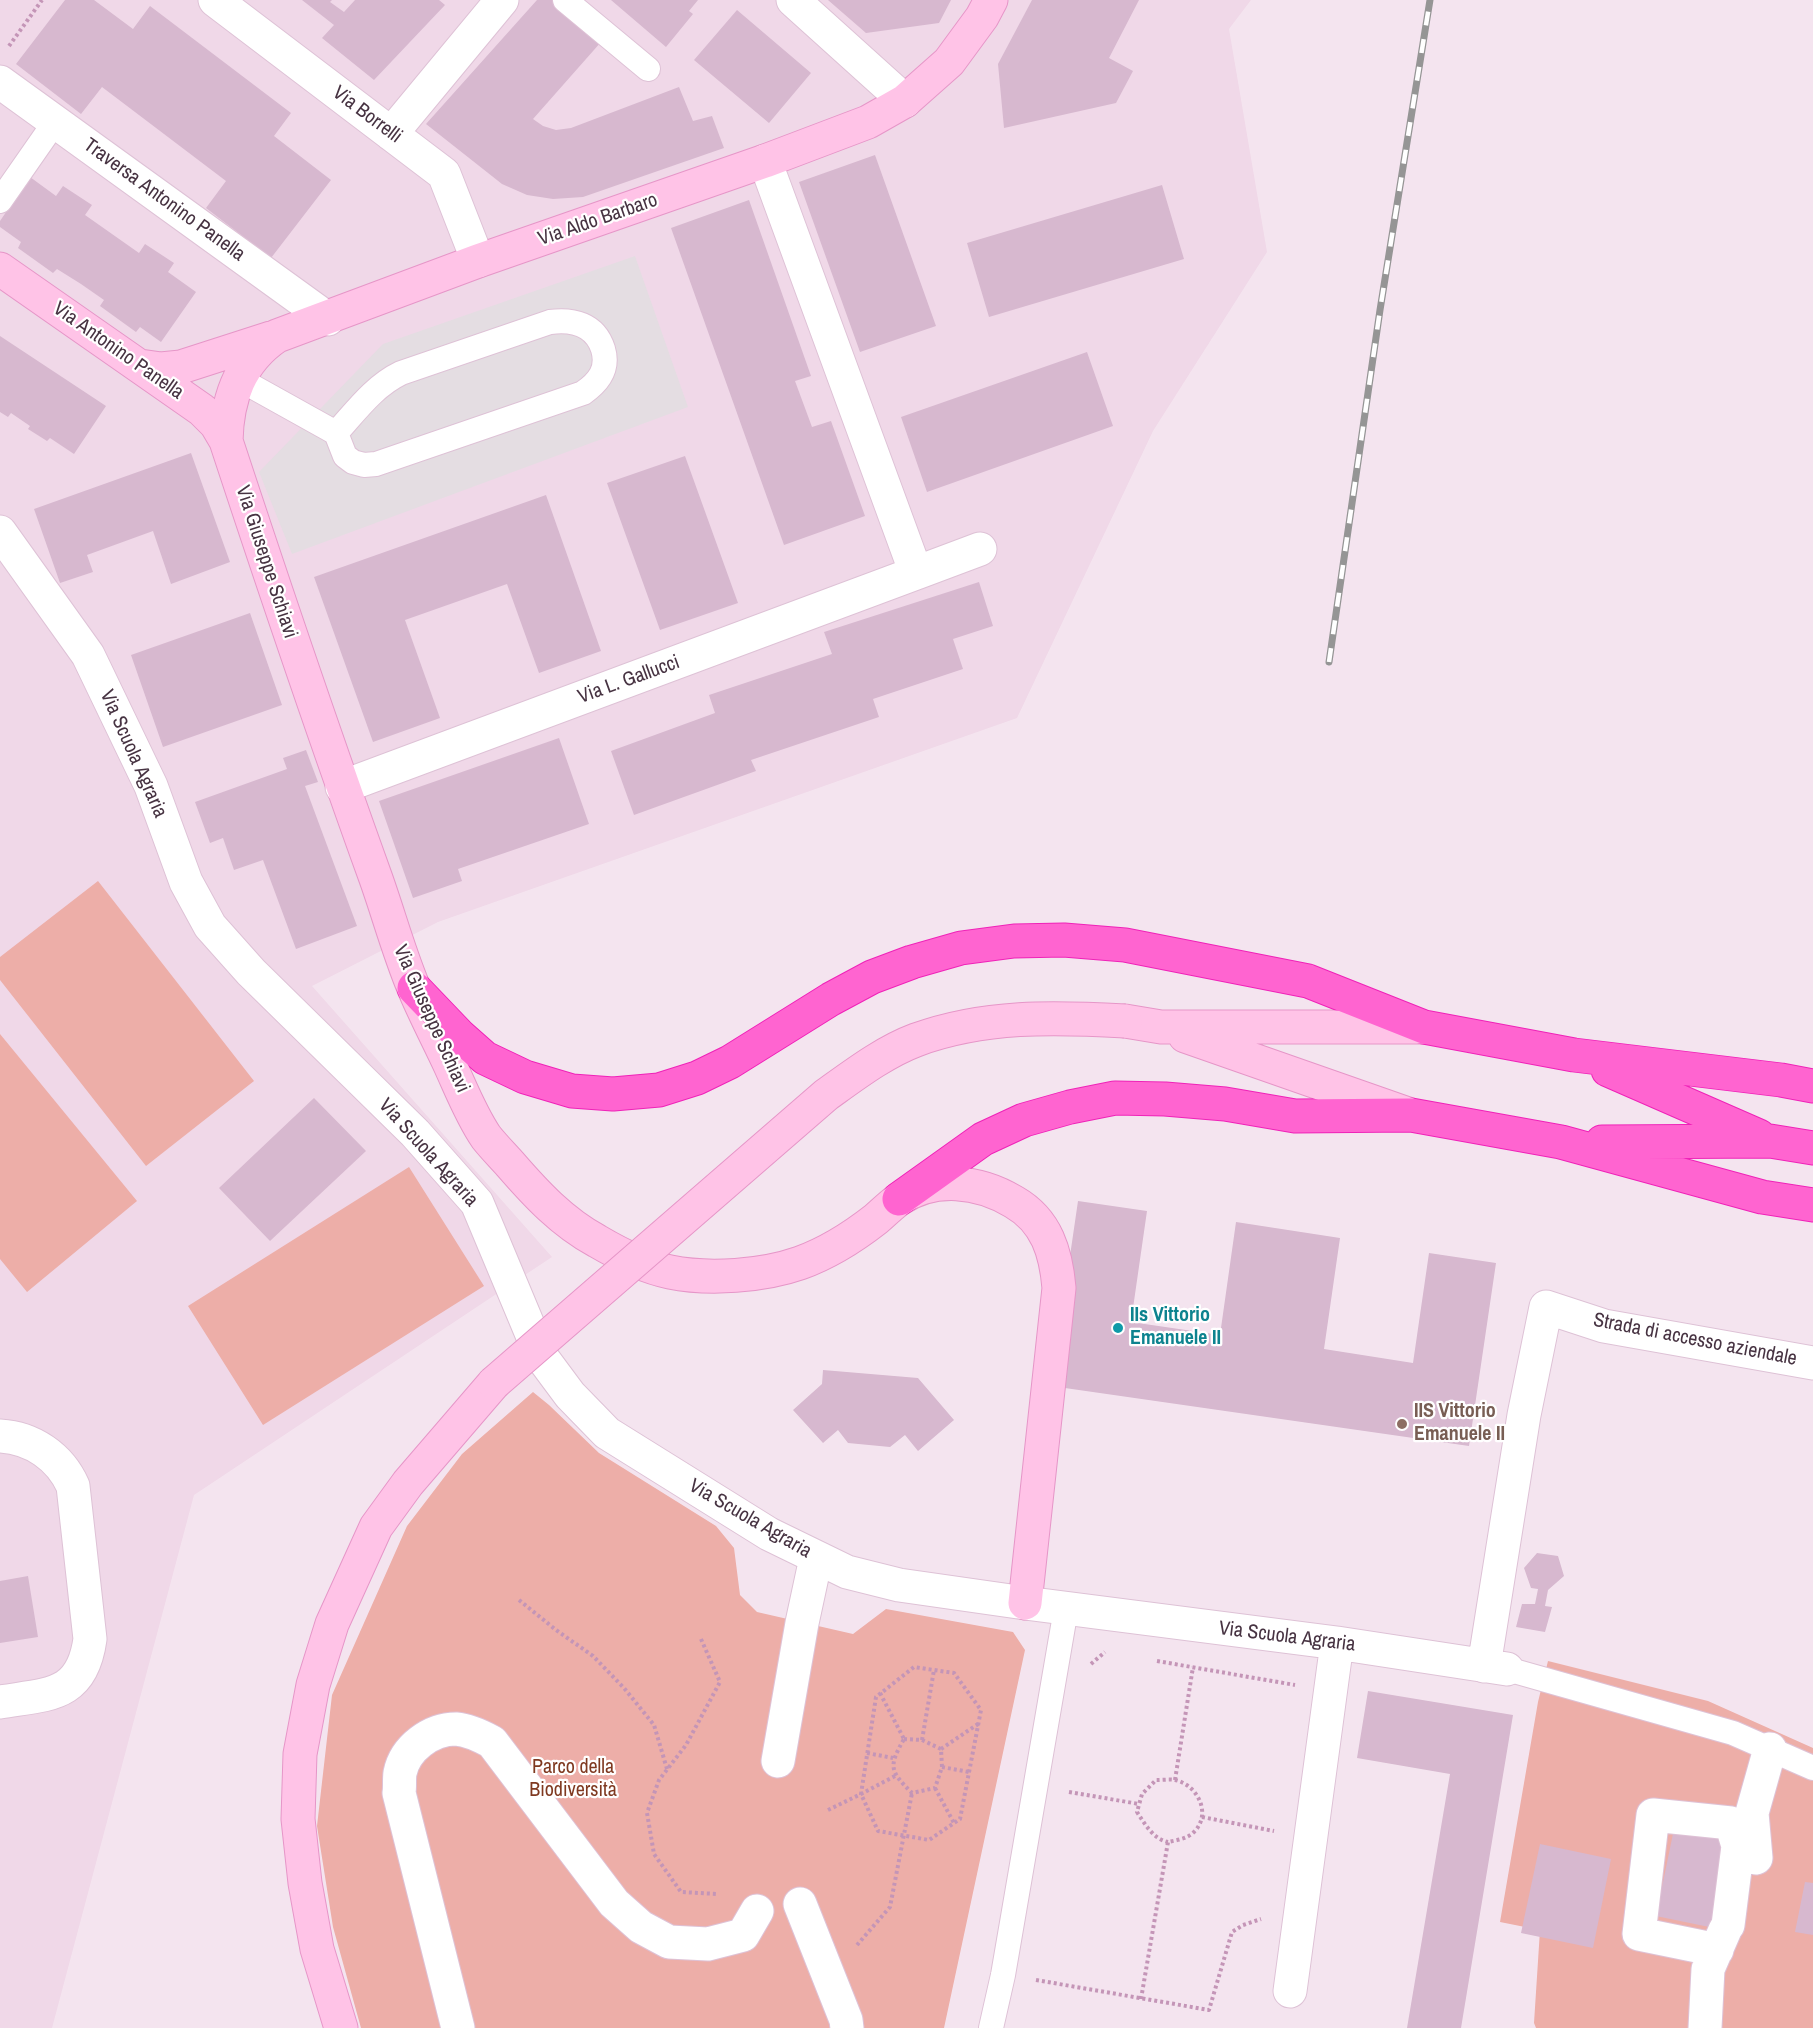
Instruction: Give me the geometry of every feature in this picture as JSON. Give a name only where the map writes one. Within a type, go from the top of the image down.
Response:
[{"type":"highway","points":[[414,987],[459,1035],[485,1058],[525,1077],[562,1088],[613,1094],[659,1090],[697,1078],[730,1062],[831,999],[882,973],[961,948],[1014,941],[1064,939],[1125,945],[1308,981],[1424,1027],[1574,1055],[1813,1086]]},
{"type":"highway","points":[[1574,1055],[1770,1141]]},
{"type":"highway","points":[[899,1199],[983,1139],[1024,1120],[1114,1098],[1225,1104],[1295,1116],[1411,1114],[1561,1142],[1762,1197],[1813,1205]]},
{"type":"highway","points":[[1561,1142],[1770,1141],[1813,1148]]},
{"type":"street","name":"Via Borrelli","points":[[215,0],[444,174],[478,261]]},
{"type":"street","points":[[391,134],[502,0]]},
{"type":"street","points":[[793,0],[905,101]]},
{"type":"street","name":"Via Aldo Barbaro","points":[[226,441],[226,419],[239,379],[250,360],[262,346],[277,336],[478,261],[765,161],[868,122],[905,101],[949,62],[982,17],[991,0]]},
{"type":"street","name":"Traversa Antonino Panella","points":[[0,82],[327,319]]},
{"type":"street","points":[[765,161],[916,573]]},
{"type":"street","name":"Via Antonino Panella","points":[[0,269],[202,410],[216,423],[226,441]]},
{"type":"street","points":[[140,366],[161,369],[181,367],[277,336]]},
{"type":"street","name":"Via Giuseppe Schiavi","points":[[226,441],[342,787],[414,987],[464,1096],[486,1137],[536,1194],[566,1221],[594,1240],[638,1262],[670,1272],[712,1276],[761,1273],[800,1263],[841,1244],[899,1199],[929,1186],[951,1182],[978,1185],[997,1192],[1020,1205],[1038,1221],[1050,1241],[1057,1263],[1059,1288],[1025,1603]]},
{"type":"street","name":"Via Scuola Agraria","points":[[0,532],[88,655],[151,786],[186,882],[210,926],[250,972],[415,1133],[477,1203],[541,1356],[570,1395],[607,1432],[769,1534],[847,1572],[899,1585],[1066,1609],[1337,1643],[1496,1667]]},
{"type":"street","name":"Via L. Gallucci","points":[[342,787],[980,549]]},
{"type":"street","points":[[341,2028],[317,1949],[305,1883],[298,1820],[300,1754],[313,1685],[332,1624],[376,1527],[408,1483],[494,1383],[826,1095],[870,1064],[915,1041],[960,1027],[1010,1019],[1057,1017],[1125,1021],[1161,1027],[1424,1027]]},
{"type":"street","points":[[1161,1027],[1411,1114]]},
{"type":"street","name":"Strada di accesso aziendale","points":[[1496,1667],[1524,1415],[1546,1307],[1604,1326],[1813,1363]]},
{"type":"street","points":[[0,1436],[25,1441],[42,1449],[56,1459],[73,1486],[90,1639],[88,1656],[81,1673],[68,1686],[50,1694],[0,1702]]},
{"type":"street","points":[[778,1761],[802,1623],[816,1558]]},
{"type":"street","points":[[1290,1991],[1337,1643]]},
{"type":"street","points":[[458,2028],[399,1793],[400,1773],[407,1756],[420,1742],[437,1732],[456,1729],[475,1733],[492,1742],[614,1903],[641,1927],[669,1942],[708,1944],[743,1935],[757,1911]]},
{"type":"street","points":[[1705,2028],[1708,1969],[1757,1856],[1752,1814],[1770,1749]]},
{"type":"street","points":[[800,1904],[846,2020],[847,2028]]},
{"type":"lane","points":[[565,0],[648,69]]},
{"type":"lane","points":[[0,201],[55,122]]},
{"type":"lane","points":[[239,379],[336,433],[345,456],[353,462],[364,465],[376,464],[583,393],[601,378],[606,362],[600,339],[591,329],[579,323],[566,320],[550,322],[401,373],[376,389],[336,433]]},
{"type":"lane","points":[[991,2028],[1003,1974],[1066,1609]]},
{"type":"lane","points":[[1496,1667],[1733,1733],[1813,1768]]},
{"type":"path","points":[[7,48],[42,0]]},
{"type":"path","points":[[519,1600],[593,1656],[624,1688],[654,1725],[667,1769]]},
{"type":"path","points":[[702,1639],[720,1682],[686,1745],[659,1780],[648,1813],[654,1854],[681,1892],[718,1894]]},
{"type":"path","points":[[1089,1666],[1104,1652],[1115,1654]]},
{"type":"path","points":[[1148,1660],[1299,1686]]},
{"type":"path","points":[[914,1667],[954,1673],[981,1710],[960,1819],[929,1840],[878,1831],[861,1794],[876,1697],[880,1694],[914,1667]]},
{"type":"path","points":[[1175,1780],[1193,1667]]},
{"type":"path","points":[[922,1740],[934,1670]]},
{"type":"path","points":[[880,1694],[904,1739]]},
{"type":"path","points":[[941,1749],[979,1723]]},
{"type":"path","points":[[904,1739],[922,1740],[941,1749]]},
{"type":"path","points":[[904,1739],[893,1758],[895,1776],[912,1793]]},
{"type":"path","points":[[941,1749],[942,1767],[935,1788],[954,1823]]},
{"type":"path","points":[[867,1753],[893,1758]]},
{"type":"path","points":[[942,1767],[969,1772]]},
{"type":"path","points":[[828,1810],[895,1776]]},
{"type":"path","points":[[1156,1780],[1175,1780],[1191,1786],[1200,1800],[1202,1816],[1195,1831],[1182,1840],[1168,1842],[1160,1840],[1146,1827],[1137,1812],[1142,1794],[1156,1780]]},
{"type":"path","points":[[912,1793],[935,1788]]},
{"type":"path","points":[[1063,1791],[1139,1804]]},
{"type":"path","points":[[829,1977],[890,1907],[912,1793]]},
{"type":"path","points":[[1202,1816],[1276,1831]]},
{"type":"path","points":[[1141,1999],[1168,1842]]},
{"type":"path","points":[[1003,1974],[1209,2010],[1232,1932],[1243,1925],[1263,1919]]},
{"type":"shaded area","points":[[0,0],[1251,0],[1229,29],[1267,252],[1153,431],[1017,718],[438,922],[312,986],[552,1257],[194,1495],[52,2028],[0,2028]]},
{"type":"shaded area","points":[[635,256],[688,407],[292,554],[259,472],[383,344]]},
{"type":"green space","points":[[98,881],[254,1081],[146,1166],[0,980],[0,957]]},
{"type":"green space","points":[[0,1034],[137,1201],[27,1292],[0,1259]]},
{"type":"green space","points":[[409,1167],[484,1286],[263,1425],[188,1306]]},
{"type":"green space","name":"Parco della Biodiversità","points":[[533,1392],[599,1453],[716,1526],[734,1548],[740,1595],[757,1612],[853,1634],[886,1609],[1013,1632],[1025,1650],[944,2028],[361,2028],[333,1927],[317,1826],[332,1695],[407,1526],[462,1454]]},
{"type":"green space","points":[[1548,1661],[1708,1701],[1813,1748],[1813,2028],[1536,2028],[1534,2023],[1540,1930],[1500,1922],[1538,1702]]},
{"type":"building","points":[[65,0],[94,0],[133,29],[150,6],[291,113],[274,136],[331,180],[271,258],[206,208],[226,181],[102,87],[81,114],[16,64]]},
{"type":"building","points":[[302,0],[332,0],[330,2],[344,12],[355,0],[439,0],[445,5],[374,80],[322,38],[334,25]]},
{"type":"building","points":[[537,0],[554,0],[601,42],[533,119],[543,126],[556,130],[571,128],[679,87],[693,121],[712,116],[724,148],[583,197],[553,199],[527,195],[502,184],[426,124]]},
{"type":"building","points":[[611,0],[698,0],[689,11],[693,14],[666,47]]},
{"type":"building","points":[[828,0],[951,0],[939,23],[866,33]]},
{"type":"building","points":[[1032,0],[1139,0],[1109,58],[1133,71],[1116,103],[1004,128],[998,64]]},
{"type":"building","points":[[737,10],[811,73],[769,123],[694,60]]},
{"type":"building","points":[[875,155],[936,326],[860,352],[799,182]]},
{"type":"building","points":[[30,177],[56,196],[63,186],[92,205],[85,215],[139,253],[145,244],[174,263],[168,272],[196,292],[161,342],[140,327],[136,332],[100,306],[104,300],[57,269],[53,273],[18,248],[21,242],[0,227],[0,221]]},
{"type":"building","points":[[1162,185],[1184,259],[989,317],[967,243]]},
{"type":"building","points":[[749,200],[811,376],[795,381],[812,427],[831,421],[865,516],[784,545],[671,228]]},
{"type":"building","points":[[0,336],[106,406],[74,454],[50,438],[47,441],[28,429],[30,426],[11,413],[8,417],[0,412]]},
{"type":"building","points":[[1087,352],[1113,426],[927,492],[901,417]]},
{"type":"building","points":[[191,453],[230,562],[171,584],[153,531],[87,555],[93,572],[60,583],[34,509]]},
{"type":"building","points":[[685,456],[738,603],[660,630],[607,483]]},
{"type":"building","points":[[546,495],[601,651],[539,673],[507,584],[405,620],[440,718],[373,742],[314,577]]},
{"type":"building","points":[[979,582],[993,626],[953,639],[963,669],[873,699],[879,717],[751,760],[756,771],[634,815],[611,751],[715,713],[709,695],[832,654],[824,632]]},
{"type":"building","points":[[250,613],[282,705],[163,747],[131,655]]},
{"type":"building","points":[[559,738],[589,824],[458,869],[462,881],[413,898],[379,801]]},
{"type":"building","points":[[306,750],[318,782],[305,786],[357,926],[296,949],[263,860],[234,870],[223,838],[210,843],[195,802],[287,769],[283,758]]},
{"type":"building","points":[[314,1098],[366,1151],[270,1241],[219,1188]]},
{"type":"building","name":"IIs Vittorio Emanuele II","points":[[1078,1201],[1147,1211],[1131,1322],[1220,1335],[1236,1222],[1340,1238],[1324,1349],[1413,1363],[1429,1253],[1496,1263],[1469,1446],[1051,1386]]},
{"type":"building","points":[[823,1370],[918,1378],[954,1420],[918,1451],[905,1435],[890,1447],[848,1443],[838,1430],[823,1443],[793,1410],[822,1384]]},
{"type":"building","points":[[1537,1553],[1558,1556],[1564,1576],[1548,1590],[1545,1606],[1552,1607],[1545,1632],[1516,1627],[1522,1604],[1535,1604],[1538,1589],[1531,1588],[1524,1568]]},
{"type":"building","points":[[28,1576],[38,1637],[0,1643],[0,1581]]},
{"type":"building","points":[[1368,1691],[1513,1715],[1461,2028],[1407,2028],[1450,1774],[1357,1758]]},
{"type":"building","points":[[1675,1824],[1733,1836],[1714,1928],[1656,1916]]},
{"type":"building","points":[[1540,1844],[1611,1859],[1593,1948],[1521,1933]]},
{"type":"building","points":[[1805,1882],[1813,1883],[1813,1935],[1795,1932]]},
{"type":"railway","points":[[1329,662],[1380,310],[1430,0]]},
{"type":"place","name":"IIs Vittorio Emanuele II","points":[[1118,1328]]},
{"type":"place","name":"IIS Vittorio Emanuele II","points":[[1402,1424]]}]
